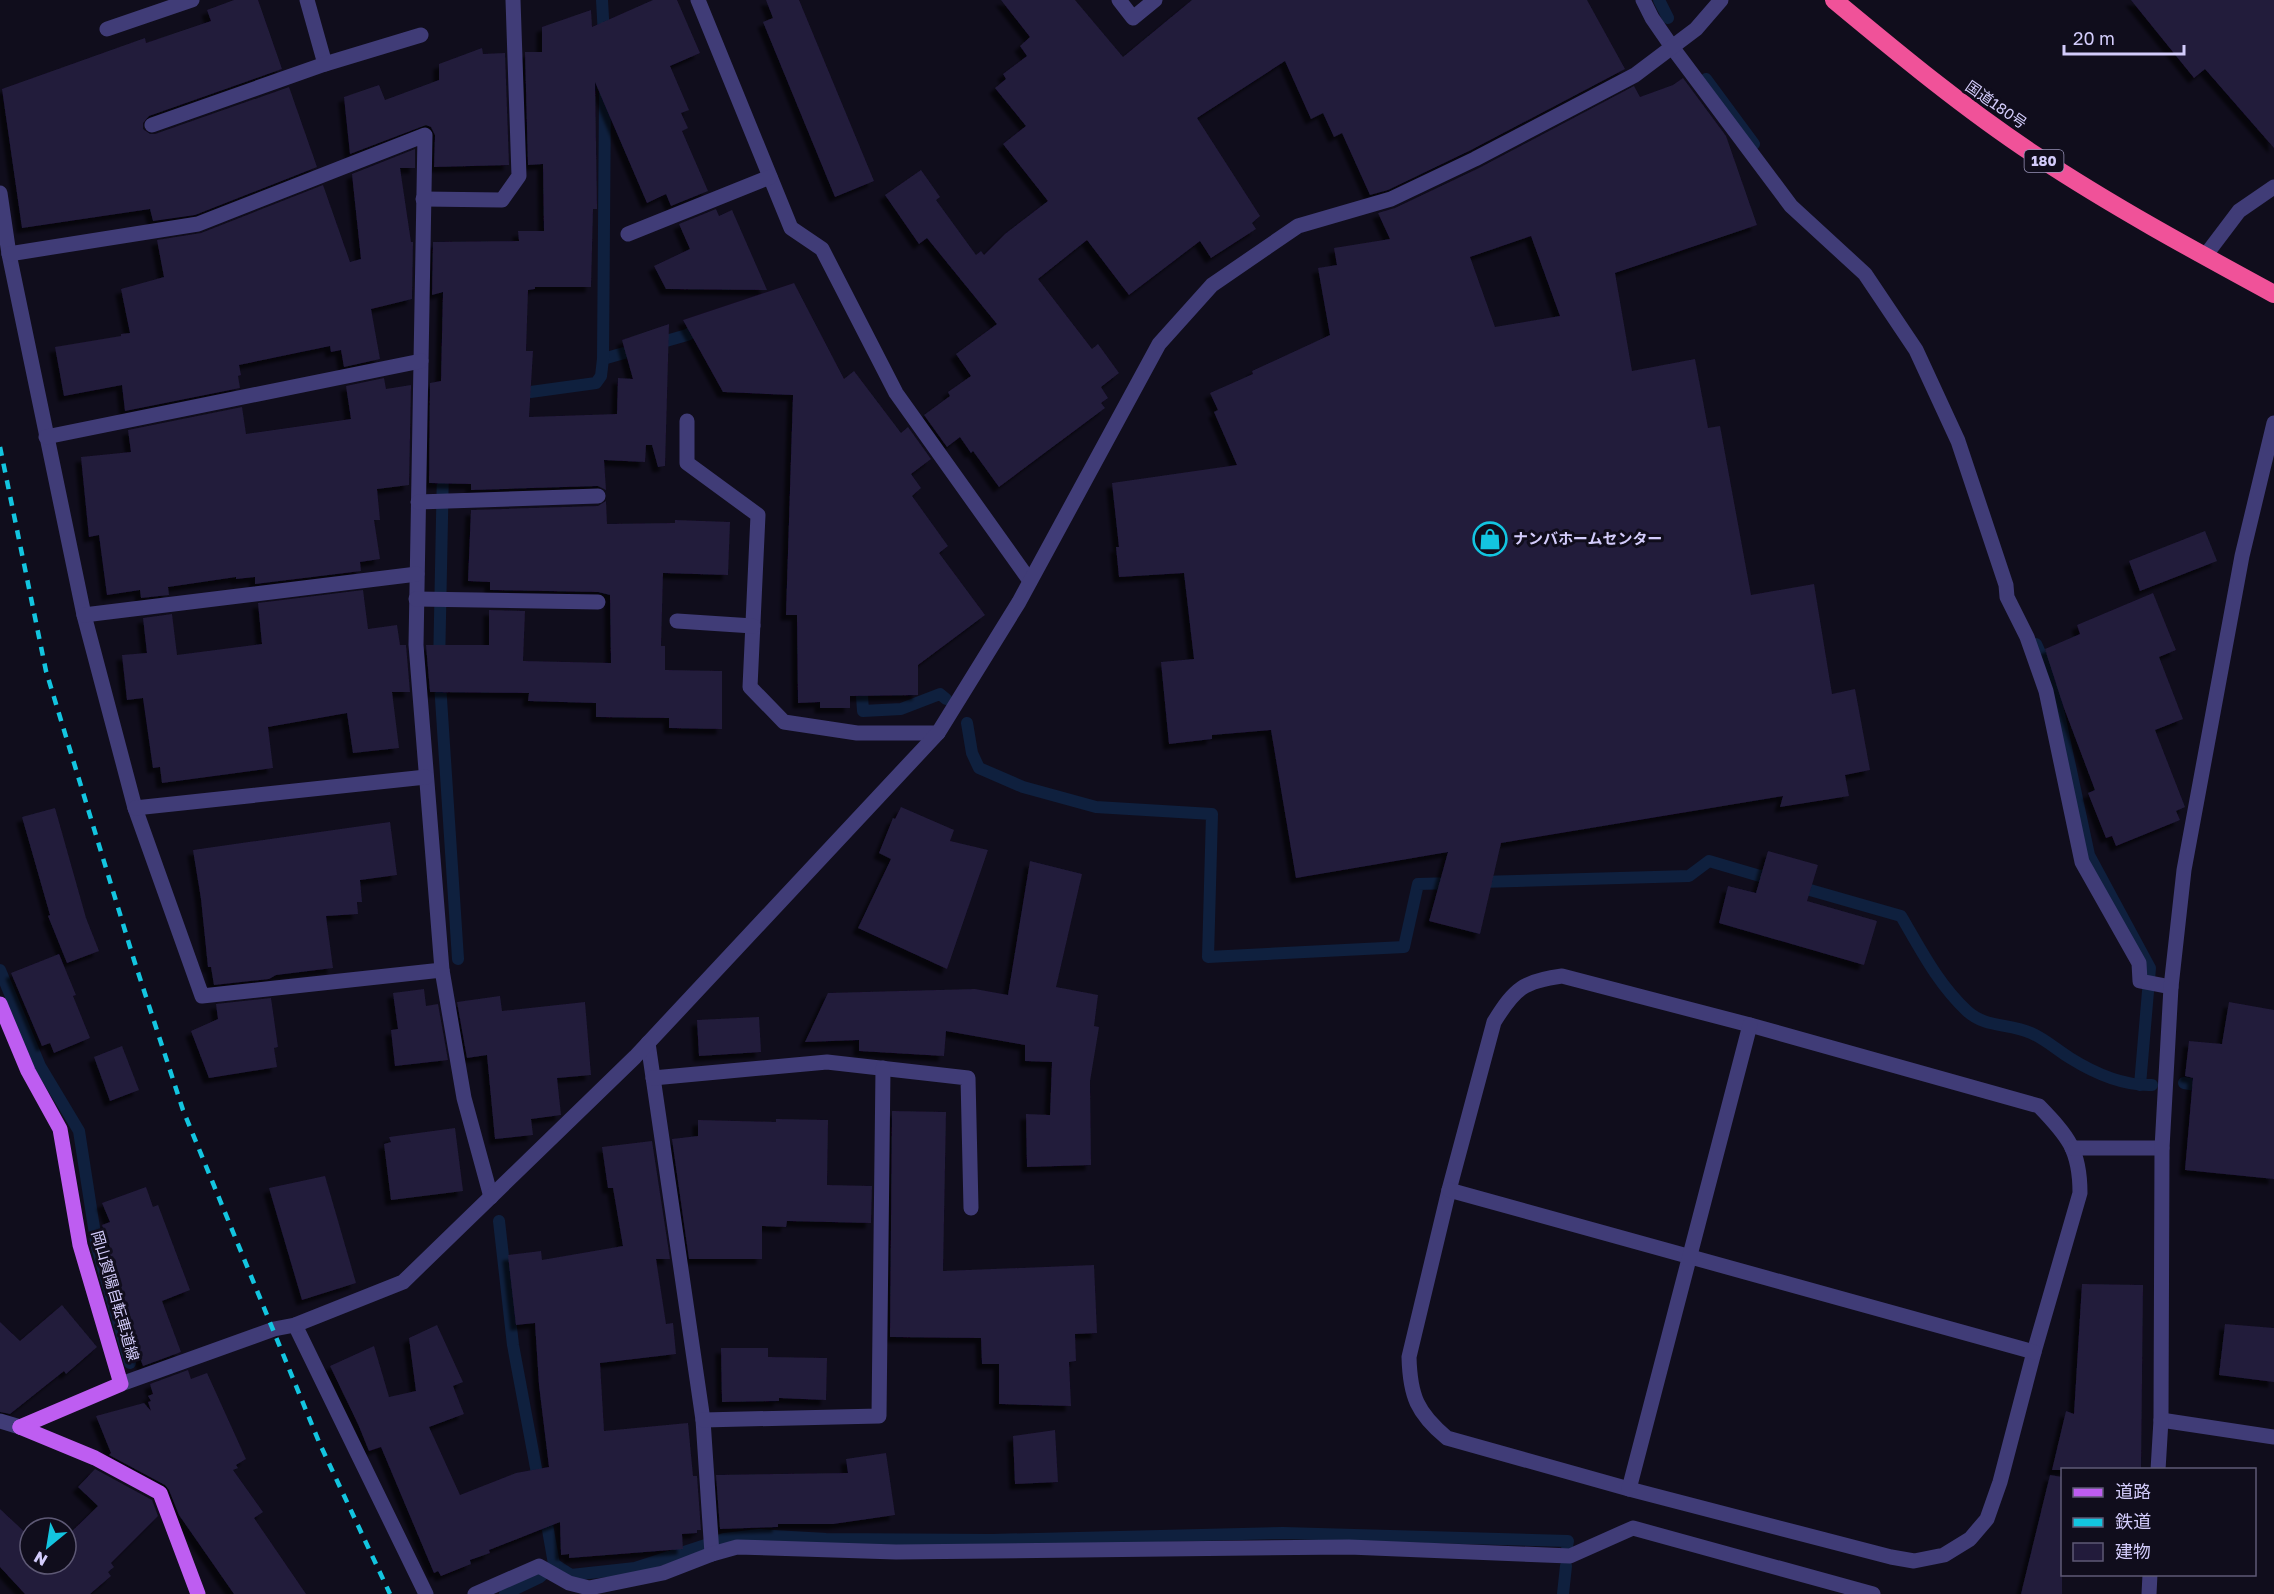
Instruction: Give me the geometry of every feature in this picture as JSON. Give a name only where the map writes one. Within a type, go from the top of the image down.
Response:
[{"type":"highway","name":"国道180号","points":[[1834,0],[1939,87],[2033,154],[2125,212],[2274,294]]},
{"type":"main road","name":"岡山賀陽自転車道線","points":[[0,1004],[28,1071],[60,1129],[80,1245],[121,1384],[20,1427]]},
{"type":"main road","points":[[20,1427],[95,1458],[160,1493],[198,1594]]},
{"type":"street","points":[[107,29],[192,0]]},
{"type":"street","points":[[307,0],[325,64]]},
{"type":"street","points":[[423,199],[502,200],[519,176],[513,0]]},
{"type":"street","points":[[698,0],[791,228],[822,249],[896,393],[1030,581]]},
{"type":"street","points":[[1119,0],[1133,18],[1155,0]]},
{"type":"street","points":[[1643,0],[1652,18],[1672,46],[1791,206],[1865,274],[1916,350],[1958,441],[2006,585],[2007,597],[2027,637],[2046,691],[2082,862],[2139,963],[2140,981],[2171,987]]},
{"type":"street","points":[[121,1384],[274,1329],[295,1325],[404,1282],[648,1043],[938,733],[968,688],[1030,581],[1159,344],[1212,285],[1298,225],[1391,199],[1475,159],[1635,75],[1696,29],[1721,0]]},
{"type":"street","points":[[152,125],[325,64],[421,35]]},
{"type":"street","points":[[9,254],[198,224],[424,135],[417,574],[432,600],[416,645],[442,970],[465,1098],[490,1197]]},
{"type":"street","points":[[628,234],[770,177]]},
{"type":"street","points":[[2205,256],[2238,211],[2274,187]]},
{"type":"street","points":[[0,193],[9,254],[84,615],[135,807],[202,996],[442,970]]},
{"type":"street","points":[[46,437],[421,361]]},
{"type":"street","points":[[687,421],[687,463],[758,515],[750,687],[784,722],[857,733],[938,733]]},
{"type":"street","points":[[2158,1468],[2161,1420],[2162,1148],[2171,987],[2188,846],[2242,556],[2274,423]]},
{"type":"street","points":[[418,502],[598,496]]},
{"type":"street","points":[[84,615],[417,574]]},
{"type":"street","points":[[432,600],[598,602]]},
{"type":"street","points":[[677,621],[753,626]]},
{"type":"street","points":[[135,807],[426,777]]},
{"type":"street","points":[[1562,976],[1750,1025],[2039,1106],[2062,1129],[2080,1169],[2080,1193],[2034,1352],[2000,1482],[1987,1518],[1970,1539],[1944,1555],[1914,1561],[1891,1557],[1629,1490],[1448,1438],[1430,1424],[1416,1403],[1409,1381],[1409,1357],[1449,1190],[1494,1022],[1506,1003],[1522,986],[1542,979],[1562,976]]},
{"type":"street","points":[[1629,1490],[1750,1025]]},
{"type":"street","points":[[648,1043],[703,1420],[712,1547]]},
{"type":"street","points":[[653,1078],[827,1062],[968,1078],[971,1208]]},
{"type":"street","points":[[703,1420],[879,1416],[883,1068]]},
{"type":"street","points":[[2072,1148],[2162,1148]]},
{"type":"street","points":[[1449,1190],[2034,1352]]},
{"type":"street","points":[[295,1325],[426,1594]]},
{"type":"street","points":[[2161,1420],[2274,1437]]},
{"type":"street","points":[[0,1421],[20,1427]]},
{"type":"street","points":[[476,1594],[539,1566],[569,1583],[589,1588],[663,1574],[712,1547],[896,1552],[1349,1547],[1570,1556],[1634,1528],[1873,1594]]},
{"type":"street","points":[[2149,1594],[2150,1576]]},
{"type":"building","points":[[234,0],[258,0],[282,69],[149,116],[143,123],[143,129],[150,134],[155,134],[289,87],[317,167],[195,215],[153,221],[150,209],[22,228],[2,89],[145,38],[146,43],[211,21],[207,10]]},
{"type":"building","points":[[653,0],[677,0],[700,53],[670,66],[689,110],[681,113],[688,128],[682,131],[708,191],[671,206],[666,194],[647,203],[595,82],[597,209],[593,209],[591,287],[535,287],[535,289],[528,290],[526,351],[533,351],[529,417],[617,414],[618,378],[633,379],[622,340],[669,324],[665,466],[658,467],[652,445],[646,445],[645,462],[604,460],[606,490],[598,486],[471,490],[471,484],[429,483],[430,383],[441,381],[443,292],[432,295],[433,242],[519,241],[518,231],[544,231],[543,164],[528,165],[525,52],[542,52],[542,27],[591,10],[592,27]]},
{"type":"building","points":[[766,0],[799,0],[874,181],[835,197],[763,22],[773,18]]},
{"type":"building","points":[[1001,0],[1075,0],[1123,57],[1192,0],[1587,0],[1625,69],[1471,150],[1388,190],[1370,195],[1342,133],[1334,137],[1323,113],[1311,119],[1285,61],[1197,118],[1260,216],[1252,223],[1256,229],[1211,258],[1200,241],[1129,295],[1087,240],[1038,279],[1092,349],[1098,344],[1119,373],[1101,387],[1108,398],[1101,403],[1105,408],[999,487],[960,437],[947,447],[924,415],[950,396],[948,392],[971,376],[956,354],[997,324],[927,238],[919,244],[885,195],[921,170],[940,197],[936,200],[976,255],[981,251],[984,255],[1005,234],[1048,201],[1003,144],[1026,126],[995,88],[1006,79],[1003,74],[1027,56],[1020,46],[1030,37]]},
{"type":"building","points":[[2131,0],[2274,0],[2274,148],[2205,69],[2194,78]]},
{"type":"building","points":[[482,48],[483,54],[505,53],[509,165],[434,167],[435,135],[431,127],[426,125],[350,154],[344,97],[379,85],[385,100],[439,80],[439,64]]},
{"type":"building","name":"ナンバホームセンター","points":[[1683,78],[1726,136],[1757,225],[1615,273],[1632,371],[1695,359],[1708,428],[1720,426],[1751,595],[1814,584],[1832,694],[1855,689],[1870,770],[1845,775],[1849,796],[1780,807],[1783,796],[1501,843],[1480,934],[1429,921],[1448,852],[1296,878],[1271,730],[1212,735],[1212,739],[1169,744],[1161,662],[1194,659],[1184,573],[1119,577],[1116,547],[1119,547],[1112,483],[1237,465],[1214,412],[1218,410],[1210,393],[1330,335],[1318,268],[1337,265],[1334,248],[1390,239],[1378,213],[1395,208],[1479,168],[1634,86],[1640,97],[1673,85]],"holes":[[[1531,236],[1560,316],[1495,327],[1470,257]]]},
{"type":"building","points":[[415,149],[415,168],[400,168],[411,242],[413,242],[412,299],[371,309],[380,359],[344,367],[341,350],[331,352],[330,346],[239,365],[240,388],[125,411],[122,385],[64,396],[55,347],[130,333],[121,289],[164,277],[157,240],[201,233],[323,185],[350,262],[361,259],[352,174]]},
{"type":"building","points":[[716,209],[719,216],[732,210],[767,290],[666,289],[654,266],[690,249],[679,224]]},
{"type":"building","points":[[794,283],[844,379],[854,371],[901,433],[908,427],[931,459],[911,474],[921,488],[912,496],[948,546],[939,553],[985,615],[918,665],[918,695],[850,696],[850,708],[820,708],[820,702],[798,703],[797,615],[786,615],[793,395],[723,392],[683,320]]},
{"type":"building","points":[[384,378],[386,389],[411,385],[409,485],[377,489],[380,520],[374,520],[380,559],[360,562],[361,571],[255,584],[255,577],[236,579],[236,577],[168,587],[169,595],[141,598],[140,590],[107,595],[99,535],[89,537],[81,457],[131,452],[128,430],[242,407],[246,434],[351,419],[346,386]]},
{"type":"building","points":[[606,501],[607,524],[675,523],[675,520],[730,522],[728,575],[663,573],[661,646],[665,646],[665,670],[722,671],[722,729],[669,728],[669,718],[596,717],[596,703],[528,701],[529,693],[430,692],[426,645],[489,645],[489,610],[525,611],[523,661],[611,663],[610,595],[598,592],[490,590],[490,582],[468,581],[471,510],[598,506]]},
{"type":"building","points":[[2205,531],[2217,561],[2140,591],[2129,561]]},
{"type":"building","points":[[363,590],[368,629],[397,625],[400,645],[406,645],[410,692],[392,692],[399,748],[353,753],[347,713],[268,727],[273,768],[162,783],[160,767],[153,768],[143,698],[127,700],[122,655],[147,653],[143,618],[172,614],[177,655],[262,644],[258,603]]},
{"type":"building","points":[[2153,593],[2176,650],[2159,657],[2183,719],[2155,730],[2185,807],[2176,811],[2180,820],[2116,846],[2112,836],[2106,838],[2088,793],[2095,790],[2064,708],[2045,649],[2080,634],[2077,625]]},
{"type":"building","points":[[901,807],[954,830],[950,841],[988,850],[947,969],[858,928],[891,859],[879,853],[893,818],[895,819]]},
{"type":"building","points":[[55,808],[86,918],[99,951],[67,963],[48,916],[50,915],[22,817]]},
{"type":"building","points":[[390,822],[397,875],[360,880],[362,902],[357,902],[358,914],[326,916],[333,968],[276,975],[269,979],[214,985],[211,967],[208,967],[193,850]]},
{"type":"building","points":[[1768,851],[1818,865],[1807,901],[1877,921],[1864,965],[1719,923],[1728,886],[1756,893]]},
{"type":"building","points":[[1030,861],[1082,874],[1056,987],[1098,995],[1094,1026],[1099,1027],[1090,1081],[1091,1165],[1027,1167],[1026,1114],[1050,1115],[1052,1062],[1025,1061],[1025,1045],[946,1031],[944,1056],[859,1051],[859,1040],[805,1042],[828,993],[975,989],[1008,995]]},
{"type":"building","points":[[59,954],[90,1038],[54,1053],[50,1043],[42,1046],[11,973]]},
{"type":"building","points":[[424,989],[426,1006],[438,1004],[448,1060],[395,1066],[391,1030],[398,1029],[393,993]]},
{"type":"building","points":[[500,996],[502,1011],[585,1002],[591,1075],[557,1078],[561,1115],[531,1119],[533,1135],[495,1139],[487,1055],[467,1058],[457,1002]]},
{"type":"building","points":[[271,998],[278,1047],[274,1048],[277,1067],[209,1078],[191,1031],[218,1019],[216,1004]]},
{"type":"building","points":[[2229,1002],[2274,1010],[2274,1179],[2185,1170],[2193,1078],[2185,1076],[2189,1041],[2222,1044]]},
{"type":"building","points":[[759,1017],[761,1052],[699,1056],[697,1020]]},
{"type":"building","points":[[122,1046],[139,1090],[110,1101],[94,1057]]},
{"type":"building","points":[[892,1111],[946,1112],[943,1271],[1094,1265],[1097,1333],[1075,1334],[1076,1361],[1069,1362],[1071,1406],[999,1404],[999,1364],[982,1364],[981,1338],[890,1337]]},
{"type":"building","points":[[776,1119],[828,1120],[827,1185],[872,1186],[871,1223],[787,1221],[786,1227],[762,1226],[762,1259],[689,1259],[672,1139],[698,1136],[698,1120],[776,1122]]},
{"type":"building","points":[[455,1128],[463,1191],[391,1200],[384,1144],[391,1142],[389,1137]]},
{"type":"building","points":[[652,1141],[670,1259],[656,1259],[666,1324],[673,1323],[676,1354],[600,1363],[604,1431],[688,1423],[693,1476],[697,1476],[701,1530],[697,1530],[697,1533],[682,1534],[683,1549],[569,1558],[569,1554],[561,1555],[560,1522],[489,1550],[490,1553],[470,1560],[471,1564],[441,1576],[438,1571],[434,1573],[381,1447],[369,1451],[330,1366],[374,1346],[389,1397],[416,1391],[409,1338],[437,1325],[463,1382],[453,1386],[464,1414],[429,1427],[460,1495],[516,1473],[549,1467],[539,1385],[535,1323],[516,1325],[508,1255],[541,1251],[542,1260],[623,1246],[613,1188],[608,1188],[602,1147]]},
{"type":"building","points":[[325,1176],[356,1283],[302,1300],[269,1188]]},
{"type":"building","points":[[146,1187],[153,1207],[158,1205],[190,1290],[162,1301],[181,1352],[143,1366],[122,1308],[106,1252],[111,1250],[102,1225],[110,1222],[102,1203]]},
{"type":"building","points":[[2082,1284],[2143,1285],[2141,1468],[2052,1470],[2066,1411],[2074,1414]]},
{"type":"building","points":[[62,1305],[97,1347],[66,1374],[64,1371],[10,1414],[0,1412],[0,1322],[20,1341]]},
{"type":"building","points":[[2225,1324],[2274,1328],[2274,1382],[2219,1375]]},
{"type":"building","points":[[721,1348],[768,1348],[768,1357],[827,1358],[826,1400],[779,1398],[779,1401],[722,1402]]},
{"type":"building","points":[[188,1370],[191,1379],[207,1373],[246,1459],[236,1465],[238,1468],[233,1470],[263,1512],[254,1518],[306,1594],[234,1594],[179,1515],[165,1485],[109,1455],[111,1453],[96,1416],[144,1403],[151,1411],[148,1402],[151,1401],[148,1396],[153,1394],[150,1384]]},
{"type":"building","points":[[1055,1430],[1058,1482],[1015,1484],[1013,1436]]},
{"type":"building","points":[[886,1453],[895,1515],[833,1524],[778,1524],[778,1527],[720,1529],[716,1475],[848,1473],[846,1459]]},
{"type":"building","points":[[95,1469],[152,1500],[158,1516],[111,1563],[114,1567],[108,1572],[111,1576],[90,1594],[25,1594],[0,1567],[0,1509],[18,1526],[18,1576],[78,1576],[78,1525],[98,1506],[78,1487]]},
{"type":"building","points":[[2050,1475],[2061,1477],[2062,1594],[2021,1594]]},
{"type":"waterway","points":[[602,0],[604,36]]},
{"type":"waterway","points":[[1659,0],[1668,18]]},
{"type":"waterway","points":[[1706,79],[1754,144]]},
{"type":"waterway","points":[[516,394],[596,383],[601,376],[605,93]]},
{"type":"waterway","points":[[603,359],[687,335],[703,326]]},
{"type":"waterway","points":[[443,469],[439,668],[458,959]]},
{"type":"waterway","points":[[2036,644],[2051,677],[2089,855],[2150,968],[2140,1085]]},
{"type":"waterway","points":[[861,680],[863,711],[901,709],[940,694],[946,699]]},
{"type":"waterway","points":[[967,723],[972,753],[979,768],[1023,787],[1096,807],[1212,814],[1208,957],[1404,947],[1418,884],[1454,883]]},
{"type":"waterway","points":[[1478,882],[1689,876],[1709,861],[1777,881]]},
{"type":"waterway","points":[[1796,886],[1901,916],[1947,990],[1974,1016],[1989,1023],[2031,1033],[2079,1064],[2109,1078],[2152,1085]]},
{"type":"waterway","points":[[0,970],[40,1066],[79,1131],[97,1247],[130,1363]]},
{"type":"waterway","points":[[2184,1083],[2208,1087]]},
{"type":"waterway","points":[[499,1221],[513,1345],[539,1484]]},
{"type":"waterway","points":[[545,1513],[554,1564],[571,1575],[635,1568],[724,1539],[759,1535],[826,1539],[992,1540],[1283,1533],[1568,1541],[1567,1546]]},
{"type":"waterway","points":[[505,1594],[540,1577],[554,1565]]},
{"type":"waterway","points":[[1563,1594],[1566,1566]]},
{"type":"railway","points":[[0,447],[46,671],[134,960],[183,1110],[319,1442],[390,1594]]},
{"type":"place","name":"ナンバホームセンター","points":[[1490,539]]}]
